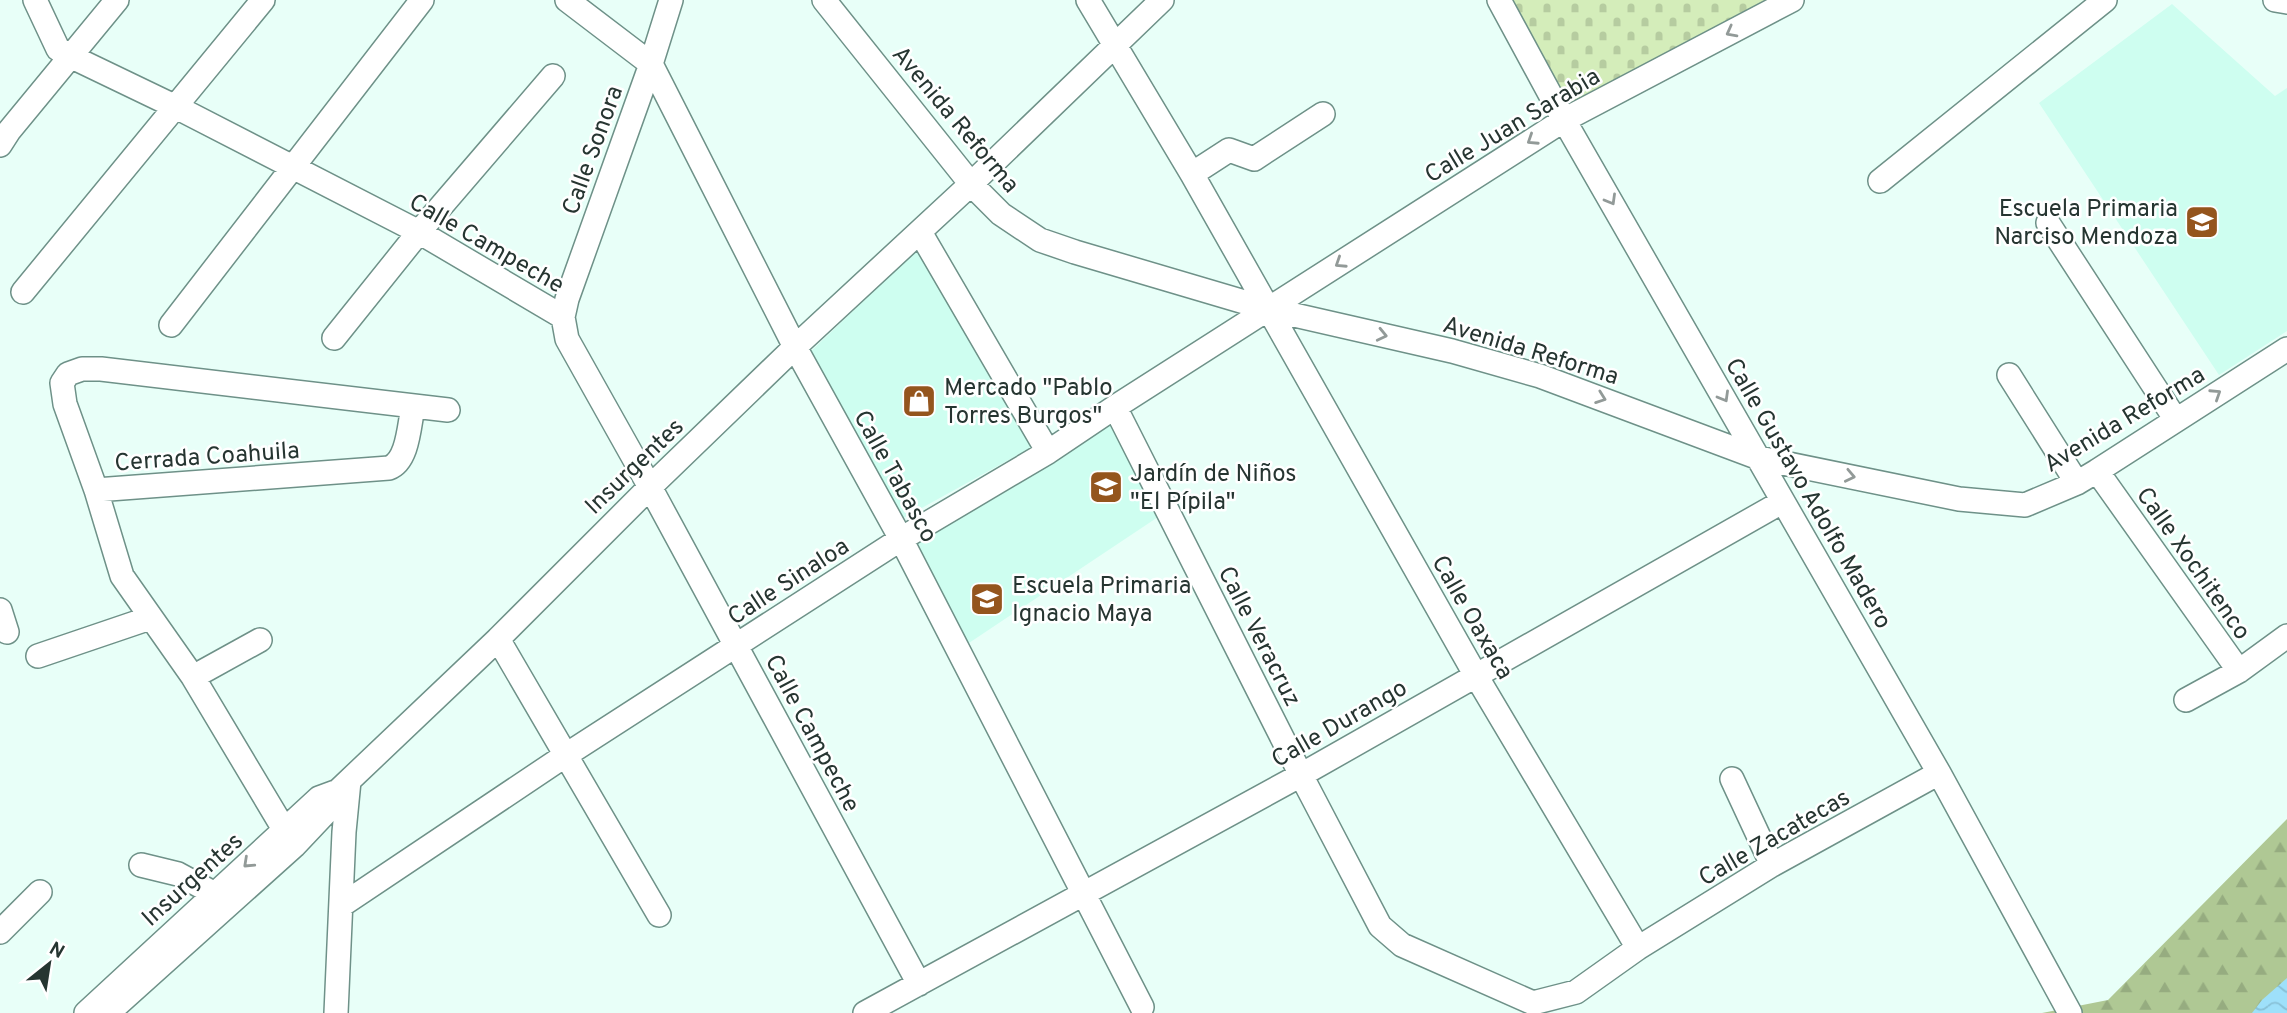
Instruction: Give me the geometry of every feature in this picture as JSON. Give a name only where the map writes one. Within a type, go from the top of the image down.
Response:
[{"type":"street","name":"Calle Campeche","points":[[35,0],[58,49],[419,232],[563,317],[567,339],[919,984]]},
{"type":"street","points":[[0,145],[117,0]]},
{"type":"street","points":[[23,292],[263,0]]},
{"type":"street","points":[[172,325],[422,0]]},
{"type":"street","name":"Calle Tabasco","points":[[567,0],[651,64],[795,347],[901,539],[1142,1007]]},
{"type":"street","name":"Calle Sonora","points":[[563,317],[671,0]]},
{"type":"street","name":"Avenida Reforma","points":[[824,0],[971,184],[1001,214],[1040,240],[1268,309],[1452,351],[1540,376],[1759,457],[1959,499],[2025,505],[2077,483],[2287,348]]},
{"type":"street","name":"Calle Oaxaca","points":[[1088,0],[1192,174],[1475,674],[1638,948]]},
{"type":"street","name":"Insurgentes","points":[[108,1013],[215,894],[328,810],[344,786],[498,639],[650,487],[1162,0]]},
{"type":"street","name":"Calle Gustavo Adolfo Madero","points":[[1499,0],[1564,120],[1939,773],[2070,1013]]},
{"type":"street","name":"Calle Juan Sarabia","points":[[1268,309],[1564,120],[1792,0]]},
{"type":"street","points":[[1880,181],[2105,0]]},
{"type":"street","points":[[2275,0],[2287,2]]},
{"type":"street","points":[[334,338],[419,232],[553,76]]},
{"type":"street","points":[[1192,174],[1229,150],[1254,159],[1323,114]]},
{"type":"street","points":[[2048,223],[2176,420]]},
{"type":"street","points":[[920,232],[1048,452]]},
{"type":"street","name":"Calle Sinaloa","points":[[342,905],[566,755],[901,539],[1048,452],[1268,309]]},
{"type":"street","name":"Cerrada Coahuila","points":[[413,407],[402,458],[397,465],[389,468],[96,490],[65,404],[62,383],[68,374],[82,369],[102,369],[448,410]]},
{"type":"street","points":[[2009,375],[2077,483]]},
{"type":"street","name":"Calle Veracruz","points":[[1115,407],[1380,926]]},
{"type":"street","name":"Calle Xochitenco","points":[[2097,471],[2239,671],[2287,636]]},
{"type":"street","points":[[96,490],[122,576],[193,677],[289,839]]},
{"type":"street","name":"Calle Durango","points":[[865,1013],[1301,775],[1782,502]]},
{"type":"street","points":[[38,656],[150,618]]},
{"type":"street","points":[[498,639],[659,915]]},
{"type":"street","points":[[193,677],[260,640]]},
{"type":"street","points":[[2186,700],[2239,671]]},
{"type":"street","name":"Calle Zacatecas","points":[[1380,926],[1402,945],[1533,1003],[1576,992],[1638,948],[1772,865],[1939,773]]},
{"type":"street","points":[[1732,779],[1772,865]]},
{"type":"street","points":[[336,1013],[342,905],[344,786]]},
{"type":"street","name":"Insurgentes","points":[[86,1013],[171,946],[289,839]]},
{"type":"street","points":[[141,865],[178,874],[215,894]]},
{"type":"street","points":[[0,932],[40,892]]},
{"type":"shaded area","name":"Escuela Primaria Narciso Mendoza","points":[[2172,4],[2275,96],[2287,88],[2287,331],[2219,375],[2039,103]]},
{"type":"shaded area","name":"Mercado \"Pablo Torres Burgos\"","points":[[918,249],[1032,447],[900,520],[807,355]]},
{"type":"shaded area","name":"Escuela Primaria Ignacio Maya","points":[[1111,420],[1161,515],[963,647],[913,546]]},
{"type":"green space","points":[[1499,0],[1792,0],[1564,120]]},
{"type":"green space","points":[[2287,819],[2287,1013],[2042,1013],[2108,1000]]},
{"type":"water","points":[[2287,978],[2287,1013],[2252,1013],[2262,1000]]},
{"type":"place","name":"Escuela Primaria Narciso Mendoza","points":[[2202,222]]},
{"type":"place","name":"Mercado \"Pablo Torres Burgos\"","points":[[919,401]]},
{"type":"place","name":"Jardín de Niños \"El Pípila\"","points":[[1106,487]]},
{"type":"place","name":"Escuela Primaria Ignacio Maya","points":[[987,599]]}]
